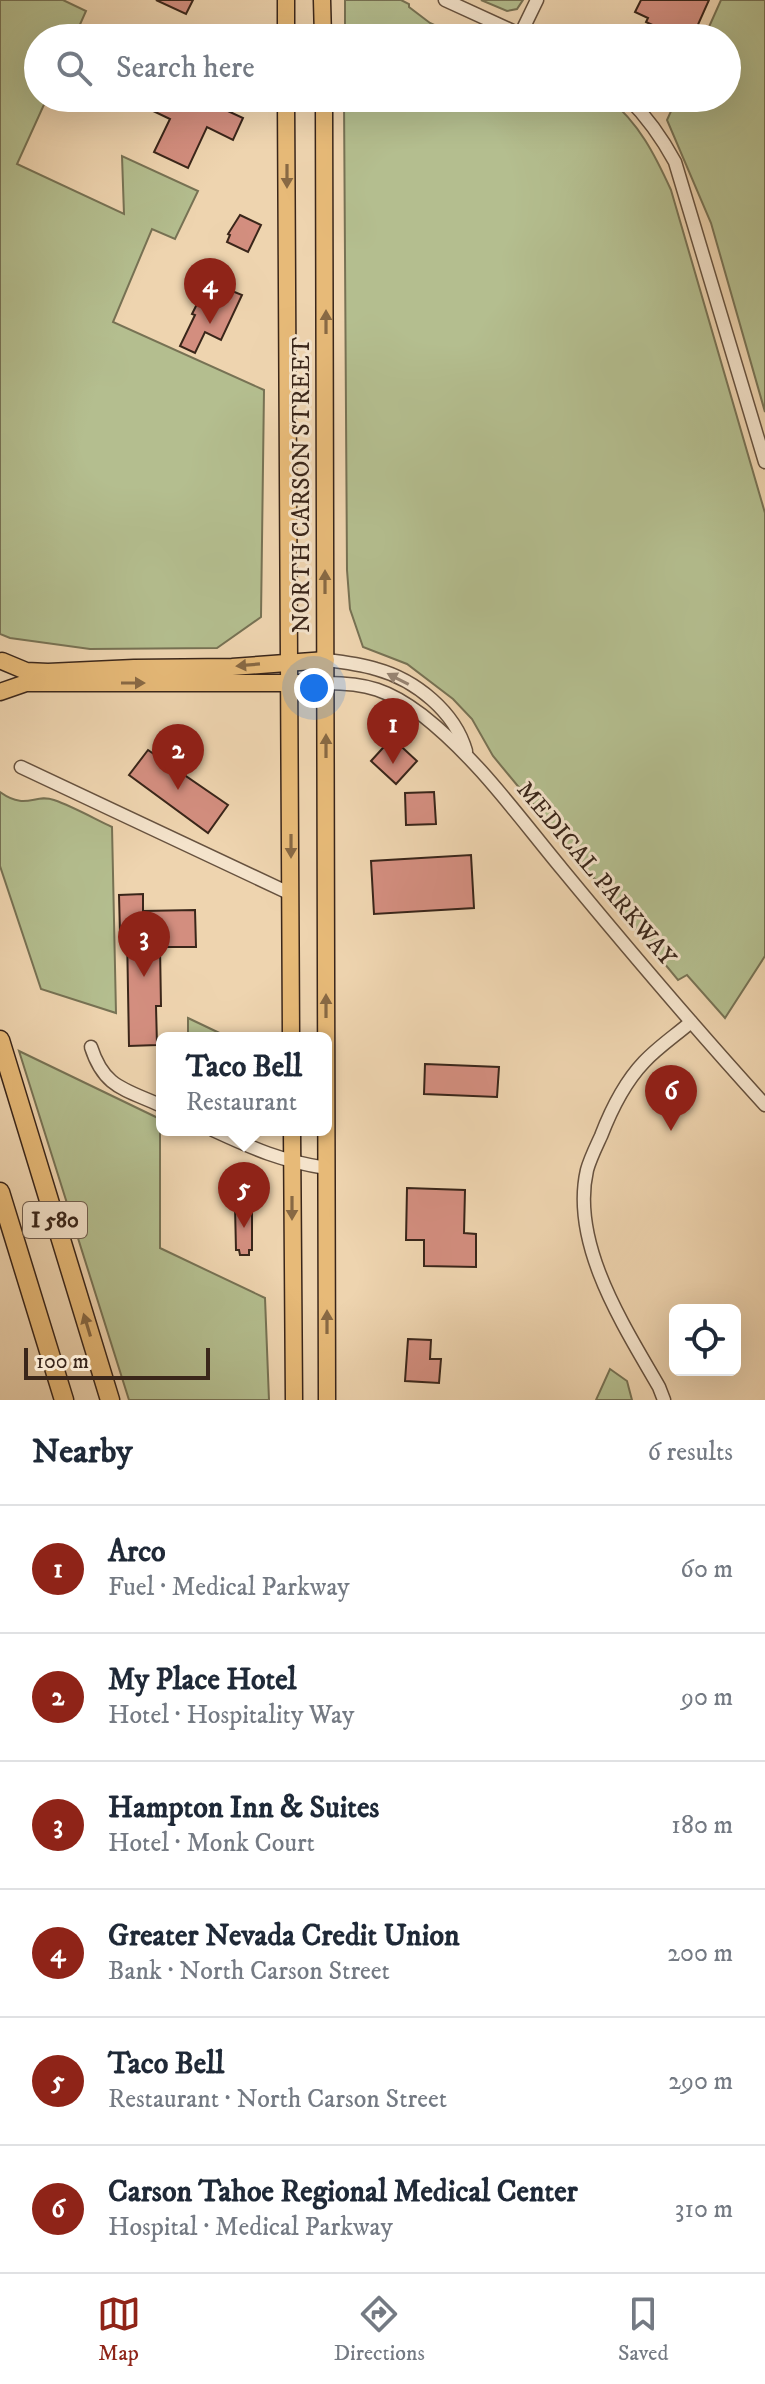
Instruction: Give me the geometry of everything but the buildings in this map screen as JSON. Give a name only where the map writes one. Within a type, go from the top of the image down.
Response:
[{"type":"highway","name":"I 580","points":[[0,1040],[110,1400]]},
{"type":"highway","name":"I 580","points":[[0,1192],[64,1400]]},
{"type":"main road","points":[[286,0],[286,24]]},
{"type":"main road","points":[[322,0],[323,24]]},
{"type":"main road","name":"NORTH CARSON STREET","points":[[286,112],[291,1032]]},
{"type":"main road","name":"NORTH CARSON STREET","points":[[324,112],[326,1032]]},
{"type":"main road","points":[[1,660],[26,671],[48,672],[232,667],[326,660]]},
{"type":"main road","points":[[0,692],[7,673],[1,660]]},
{"type":"main road","points":[[0,692],[26,683],[326,683]]},
{"type":"main road","points":[[292,1136],[294,1400]]},
{"type":"main road","name":"NORTH CARSON STREET","points":[[326,1136],[327,1400]]},
{"type":"street","points":[[445,0],[498,24]]},
{"type":"street","points":[[528,24],[537,0]]},
{"type":"street","points":[[642,112],[663,139],[675,162],[765,462]]},
{"type":"street","name":"MEDICAL PARKWAY","points":[[326,660],[379,669],[406,682],[448,714],[458,728],[467,754]]},
{"type":"street","name":"MEDICAL PARKWAY","points":[[326,683],[355,683],[387,693],[422,715],[467,754],[691,1022],[765,1105]]},
{"type":"street","points":[[21,767],[291,894]]},
{"type":"street","points":[[664,1400],[617,1314],[589,1242],[584,1209],[587,1170],[620,1095],[643,1062],[691,1022]]},
{"type":"street","points":[[91,1047],[103,1075],[156,1103]]},
{"type":"street","points":[[226,1136],[292,1163],[326,1168]]},
{"type":"green space","points":[[0,0],[63,0],[86,11],[80,24],[24,24],[24,112],[41,112],[17,164],[124,214],[122,156],[198,191],[175,239],[152,229],[113,322],[264,390],[261,617],[217,648],[90,649],[0,634]]},
{"type":"green space","points":[[345,0],[401,0],[432,24],[345,24]]},
{"type":"green space","points":[[481,0],[523,0],[517,9],[507,11]]},
{"type":"green space","points":[[721,0],[765,0],[765,412],[711,223],[667,120],[671,112],[741,112],[741,24],[710,24]]},
{"type":"green space","points":[[344,112],[622,112],[652,152],[671,190],[765,513],[765,956],[725,1018],[687,975],[678,980],[493,756],[472,719],[453,699],[407,664],[363,647],[350,609],[347,570]]},
{"type":"green space","points":[[0,792],[17,800],[54,800],[112,827],[116,1013],[41,989],[0,866]]},
{"type":"green space","points":[[188,1018],[217,1032],[188,1032]]},
{"type":"green space","points":[[19,1051],[156,1117],[156,1136],[160,1136],[160,1248],[265,1298],[269,1400],[129,1400]]},
{"type":"green space","points":[[610,1369],[627,1381],[632,1400],[596,1400]]},
{"type":"place","name":"Greater Nevada Credit Union","points":[[210,324]]},
{"type":"place","name":"Arco","points":[[393,764]]},
{"type":"place","name":"My Place Hotel","points":[[178,790]]},
{"type":"place","name":"Hampton Inn & Suites","points":[[144,977]]},
{"type":"place","name":"Carson Tahoe Regional Medical Center","points":[[671,1131]]},
{"type":"place","name":"Taco Bell","points":[[244,1228]]}]
